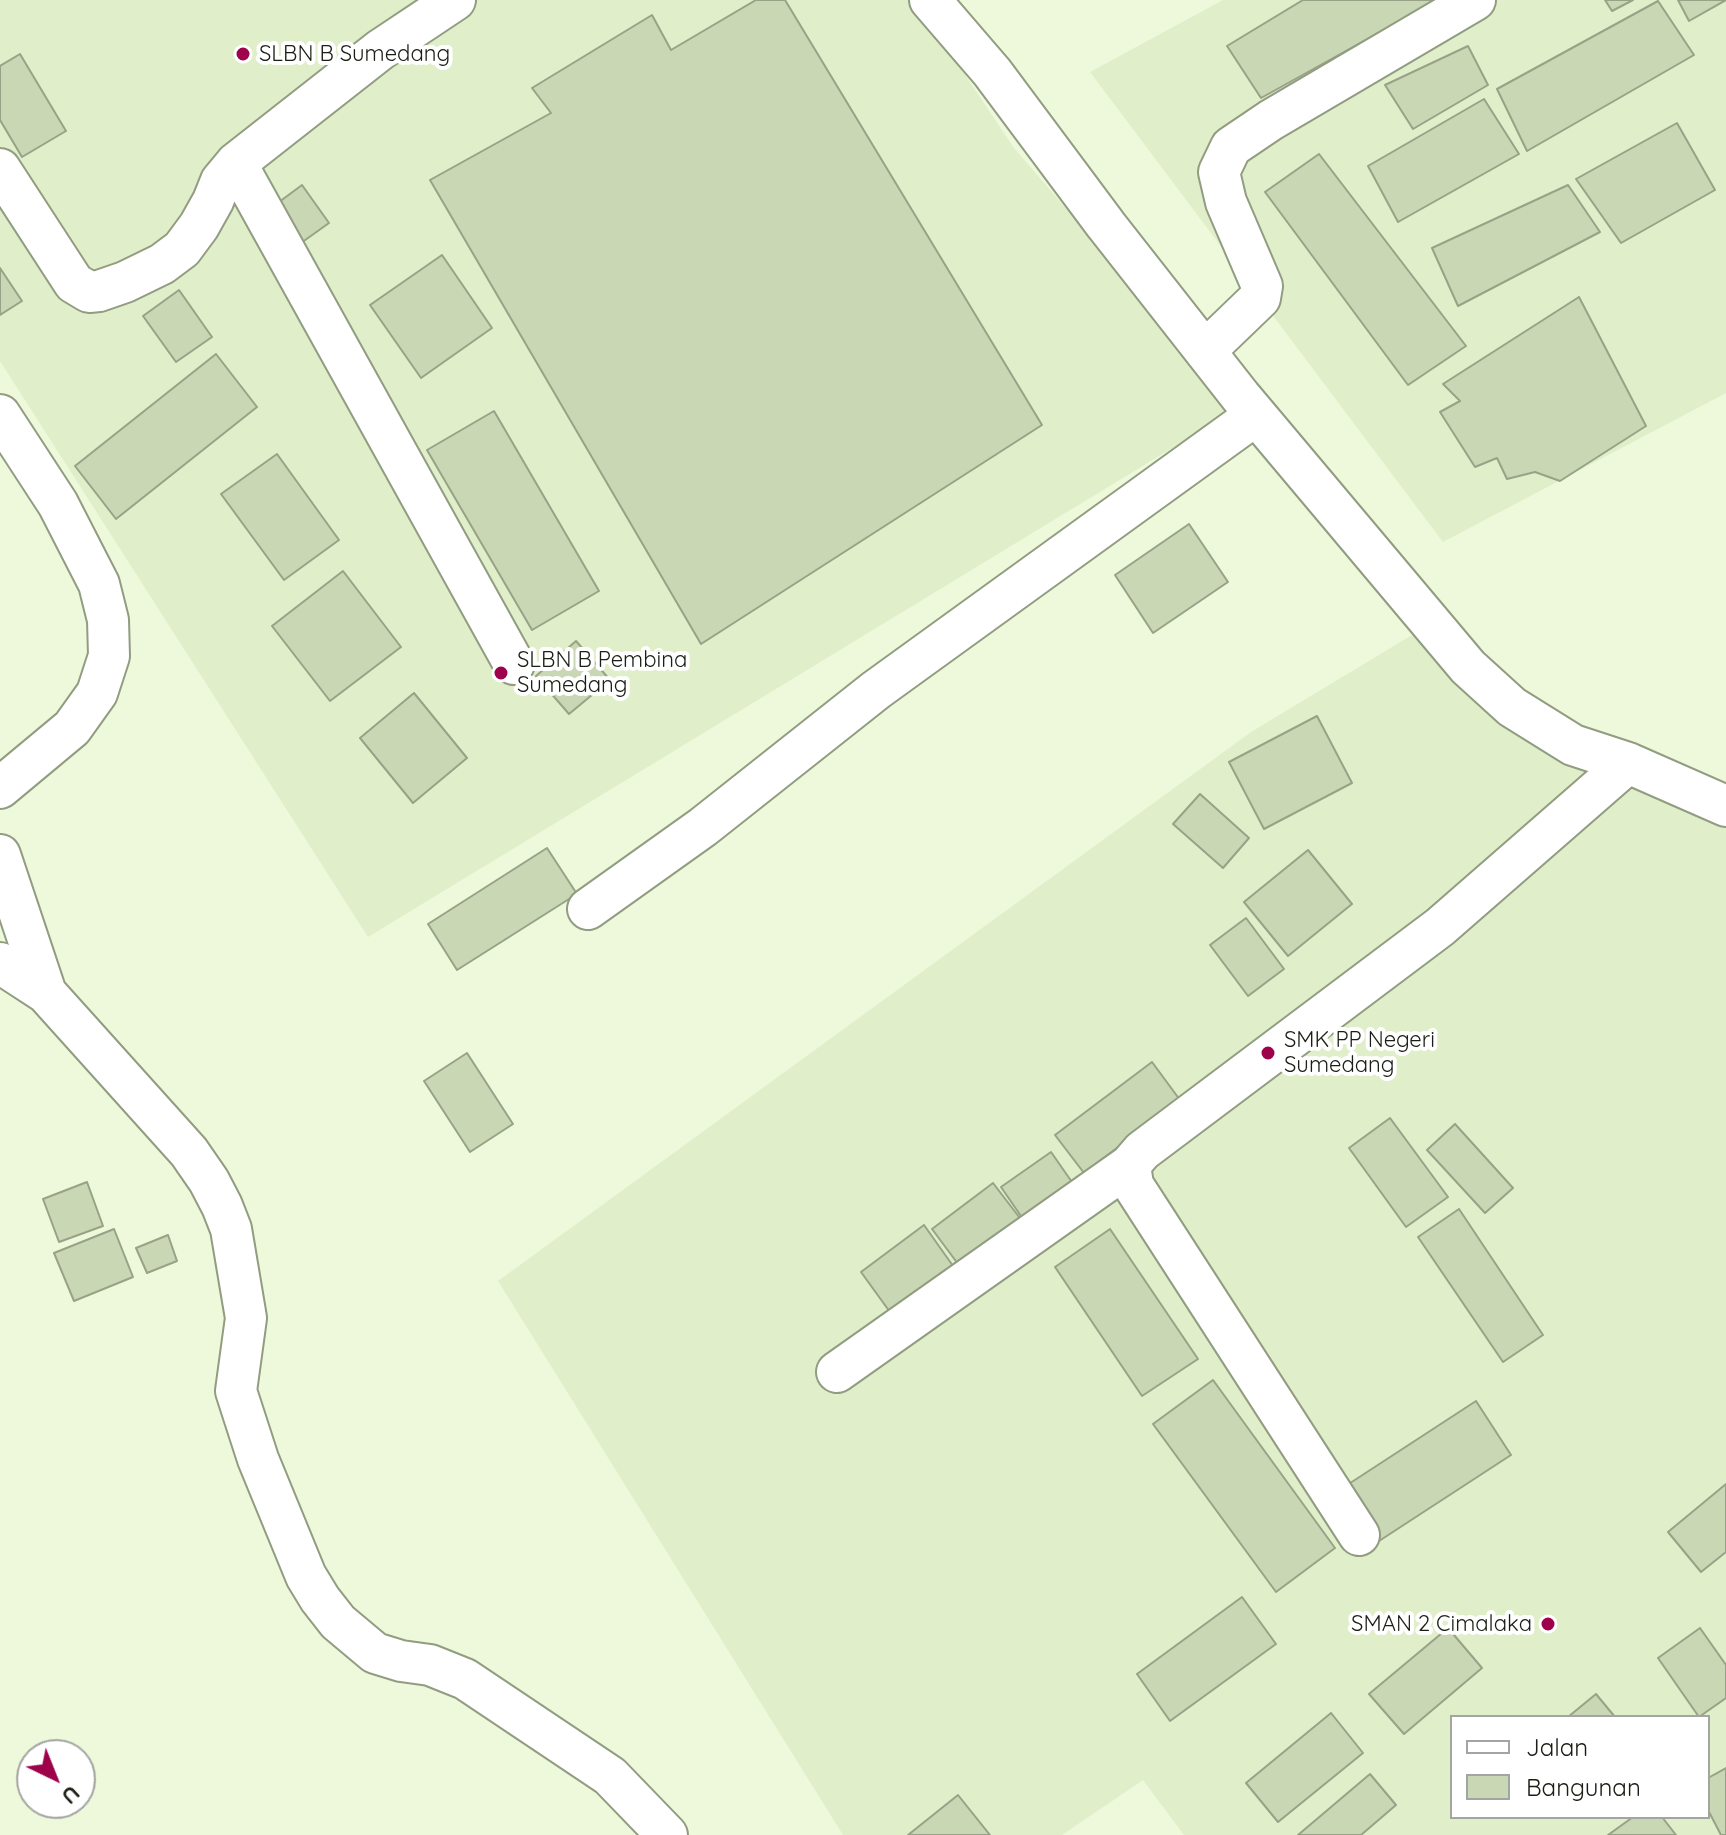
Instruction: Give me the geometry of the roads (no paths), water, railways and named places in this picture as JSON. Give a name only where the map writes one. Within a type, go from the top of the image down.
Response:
[{"type":"street","points":[[0,169],[74,283],[89,292],[125,282],[162,264],[182,249],[199,226],[221,181],[236,163],[380,50],[455,0]]},
{"type":"street","points":[[930,0],[992,72],[1106,225],[1256,415],[1468,667],[1512,707],[1573,745],[1628,763],[1726,806]]},
{"type":"street","points":[[1205,351],[1260,298],[1262,286],[1226,202],[1219,172],[1231,147],[1271,120],[1475,0]]},
{"type":"street","points":[[236,163],[514,664]]},
{"type":"street","points":[[0,415],[58,504],[99,584],[108,620],[109,656],[97,693],[72,728],[0,788]]},
{"type":"street","points":[[588,909],[703,827],[876,690],[1256,415]]},
{"type":"street","points":[[837,1372],[1130,1165],[1142,1151],[1440,927],[1628,763]]},
{"type":"street","points":[[0,855],[46,993]]},
{"type":"street","points":[[0,963],[46,993],[189,1152],[222,1206],[231,1229],[246,1318],[236,1391],[258,1459],[306,1576],[320,1599],[338,1622],[375,1653],[430,1665],[465,1679],[610,1776],[667,1835]]},
{"type":"street","points":[[1130,1165],[1133,1185],[1359,1535]]},
{"type":"place","name":"SLBN B Sumedang","points":[[243,54]]},
{"type":"place","name":"SLBN B Pembina Sumedang","points":[[501,673]]},
{"type":"place","name":"SMK PP Negeri Sumedang","points":[[1268,1053]]},
{"type":"place","name":"SMAN 2 Cimalaka","points":[[1548,1624]]}]
